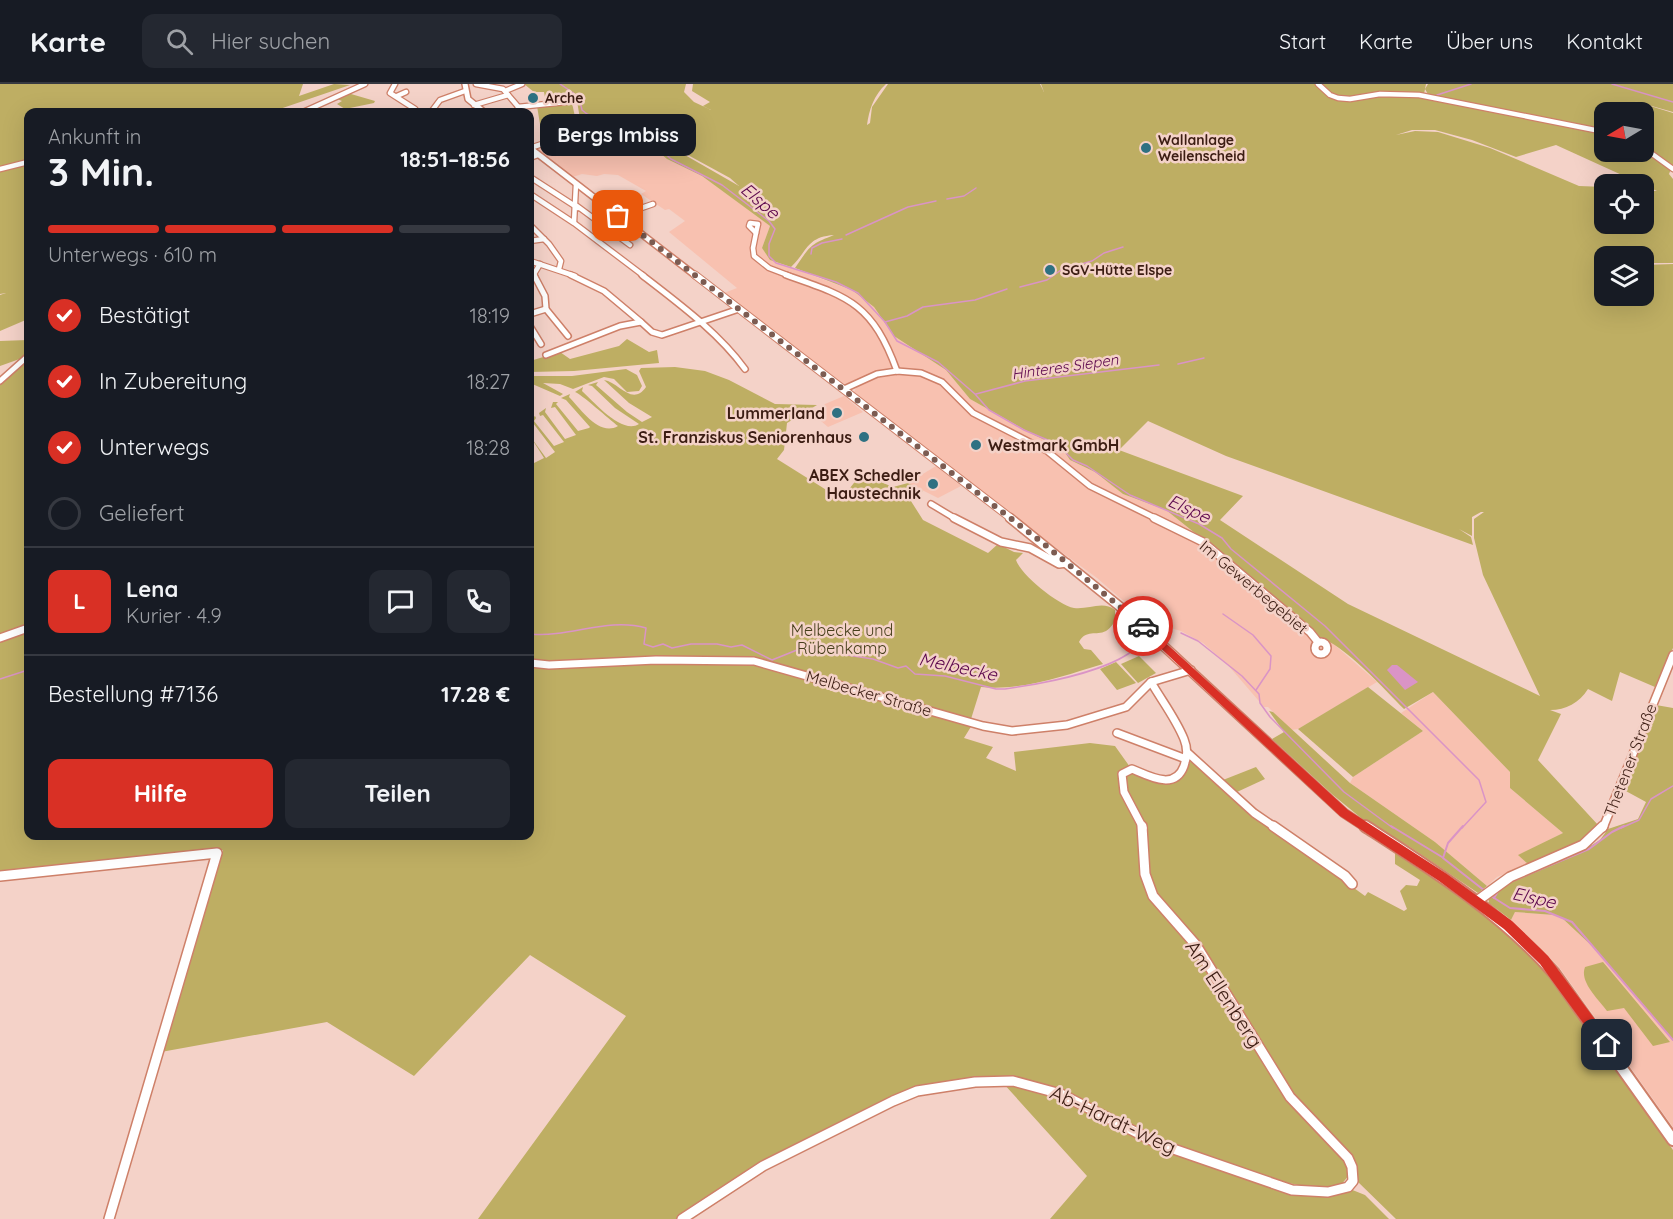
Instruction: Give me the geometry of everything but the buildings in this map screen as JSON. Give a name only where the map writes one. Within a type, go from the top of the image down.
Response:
[{"type":"main road","points":[[465,84],[465,91],[478,108]]},
{"type":"main road","points":[[534,152],[1114,600],[1344,813],[1480,899],[1544,960],[1586,1015],[1673,1140]]},
{"type":"street","points":[[312,108],[365,84]]},
{"type":"street","points":[[396,84],[389,92],[414,108]]},
{"type":"street","points":[[476,84],[506,93],[519,108]]},
{"type":"street","points":[[474,105],[506,93],[522,84]]},
{"type":"street","points":[[1318,84],[1329,95],[1338,98],[1353,99],[1380,93],[1419,95],[1594,130]]},
{"type":"street","points":[[434,108],[441,99],[465,91]]},
{"type":"street","points":[[397,96],[406,92]]},
{"type":"street","points":[[527,108],[566,102]]},
{"type":"street","points":[[534,147],[557,139],[553,133]]},
{"type":"street","points":[[534,156],[538,155]]},
{"type":"street","points":[[1654,155],[1673,169]]},
{"type":"street","points":[[0,169],[24,163]]},
{"type":"street","points":[[534,180],[630,245]]},
{"type":"street","points":[[574,222],[577,207],[574,188],[576,184]]},
{"type":"street","points":[[534,197],[574,222],[699,323],[737,356],[746,369]]},
{"type":"street","points":[[618,216],[653,204]]},
{"type":"street","points":[[534,229],[561,261],[559,269]]},
{"type":"street","points":[[756,233],[753,254],[762,265],[830,288],[862,310],[883,339],[897,371]]},
{"type":"street","points":[[534,240],[544,239]]},
{"type":"street","points":[[534,262],[575,275],[614,297],[652,332],[660,335],[739,309]]},
{"type":"street","points":[[540,264],[534,274],[545,296],[546,309],[568,336]]},
{"type":"street","points":[[534,313],[546,309]]},
{"type":"street","points":[[546,356],[612,329],[641,322]]},
{"type":"street","points":[[534,333],[541,345]]},
{"type":"street","points":[[0,381],[24,360]]},
{"type":"street","name":"Im Gewerbegebiet","points":[[844,389],[877,374],[897,371],[921,373],[942,381],[973,413],[1047,451],[1090,486],[1203,542],[1262,590],[1310,632],[1318,642]]},
{"type":"street","points":[[931,504],[972,529],[1001,542],[1030,548],[1059,564],[1067,563]]},
{"type":"street","points":[[0,638],[24,629]]},
{"type":"street","name":"Thetener Straße","points":[[1480,899],[1491,888],[1515,874],[1586,844],[1602,830],[1621,788],[1650,707],[1673,655]]},
{"type":"street","name":"Melbecker Straße","points":[[534,663],[549,665],[656,660],[754,661],[983,726],[1012,731],[1067,725],[1126,707],[1151,682],[1191,670]]},
{"type":"street","points":[[1151,682],[1184,739],[1187,756]]},
{"type":"street","points":[[1118,733],[1136,736],[1171,755],[1187,756],[1254,813],[1345,876],[1352,884]]},
{"type":"street","name":"Am Ellenberg","points":[[1187,756],[1181,774],[1172,780],[1156,779],[1132,769],[1122,774],[1124,792],[1143,828],[1145,874],[1148,886],[1162,909],[1196,945],[1290,1097],[1348,1158],[1352,1167],[1353,1181]]},
{"type":"street","points":[[0,876],[217,853],[109,1219]]},
{"type":"street","name":"Ab-Hardt-Weg","points":[[682,1219],[763,1166],[893,1101],[917,1091],[975,1082],[1013,1081],[1061,1094],[1159,1144],[1292,1190],[1328,1192],[1348,1187],[1353,1181]]},
{"type":"shaded area","points":[[603,125],[650,145],[667,159],[702,176],[770,226],[762,248],[770,260],[852,290],[874,307],[894,336],[946,370],[970,399],[1062,448],[1070,460],[1095,472],[1123,494],[1166,510],[1249,576],[1318,637],[1329,640],[1377,682],[1298,729],[1291,730],[1268,707],[1264,707],[1227,664],[1203,643],[1181,631],[1167,627],[1158,631],[1097,578],[1026,526],[854,392],[857,386],[852,382],[844,384],[724,293],[737,288],[669,232],[685,221],[669,209],[665,210],[641,194],[646,191],[618,175],[582,174],[570,178],[534,150],[534,147],[572,131],[580,137],[592,134]]},
{"type":"shaded area","name":"Lummerland","points":[[844,396],[863,412],[828,427],[814,415],[825,404]]},
{"type":"shaded area","points":[[936,466],[961,486],[938,498],[908,483]]},
{"type":"shaded area","points":[[1392,665],[1397,665],[1418,682],[1405,690],[1387,670]]},
{"type":"shaded area","points":[[1433,692],[1510,772],[1510,788],[1563,833],[1519,855],[1528,864],[1497,877],[1487,886],[1435,842],[1350,783],[1353,777],[1423,731],[1401,713]]},
{"type":"shaded area","points":[[1515,912],[1554,915],[1562,918],[1593,947],[1673,1040],[1673,1127],[1559,967],[1511,920]]},
{"type":"green space","points":[[0,84],[303,84],[299,96],[334,84],[350,85],[283,108],[24,108],[24,321],[0,331],[0,295],[6,293],[0,294],[0,169],[20,162],[0,168]]},
{"type":"green space","points":[[524,84],[686,84],[684,92],[694,102],[711,110],[703,106],[710,102],[692,91],[693,84],[886,84],[873,103],[867,125],[870,123],[872,107],[888,84],[1040,84],[1044,92],[1041,84],[1315,84],[1337,100],[1409,95],[1594,131],[1594,162],[1654,162],[1654,157],[1671,169],[1669,174],[1673,179],[1673,263],[1654,263],[1654,246],[1594,246],[1594,306],[1654,306],[1654,265],[1673,264],[1673,648],[1655,687],[1620,672],[1612,701],[1588,689],[1572,705],[1550,710],[1561,714],[1538,760],[1599,826],[1579,843],[1528,864],[1518,855],[1563,833],[1510,788],[1510,772],[1433,692],[1404,709],[1352,658],[1328,641],[1318,637],[1249,576],[1166,510],[1123,494],[1095,472],[1070,460],[1062,448],[970,399],[946,370],[894,336],[874,307],[852,290],[795,268],[811,247],[834,235],[825,236],[813,242],[791,267],[770,260],[762,248],[770,226],[702,176],[667,159],[650,145],[588,119],[588,124],[581,125],[577,101],[546,103],[544,92],[534,92]],"holes":[[[661,125],[694,139],[681,146],[690,152],[686,154],[730,178],[739,186],[671,147],[678,144],[649,128]],[[1148,421],[1226,456],[1473,545],[1471,537],[1459,529],[1472,536],[1472,517],[1484,512],[1474,519],[1474,538],[1483,575],[1540,696],[1348,604],[1220,520],[1243,496],[1119,450]]]},
{"type":"green space","points":[[1321,84],[1426,84],[1424,94],[1354,97],[1332,95]]},
{"type":"green space","points":[[1428,84],[1673,84],[1673,112],[1654,107],[1654,102],[1594,102],[1594,130],[1429,96],[1425,89]]},
{"type":"green space","points":[[350,91],[351,94],[375,101],[343,108],[337,104],[342,101],[337,99]]},
{"type":"green space","points":[[572,103],[577,126],[541,130],[537,106]]},
{"type":"green space","points":[[1654,107],[1673,113],[1673,168],[1654,155]]},
{"type":"green space","points":[[627,339],[649,352],[657,350],[659,363],[574,371],[534,372],[534,360],[560,352],[570,359],[619,346]]},
{"type":"green space","points":[[24,340],[24,357],[0,366],[0,341]]},
{"type":"green space","name":"Melbecke und Rübenkamp","points":[[24,360],[24,840],[534,840],[534,463],[544,458],[534,442],[546,458],[555,452],[534,424],[534,421],[554,446],[564,442],[543,415],[540,416],[539,413],[546,408],[545,412],[565,439],[576,435],[555,407],[551,408],[553,402],[558,402],[556,404],[578,431],[589,428],[566,400],[561,398],[570,394],[569,397],[597,425],[604,428],[618,426],[575,392],[583,387],[582,391],[609,416],[625,425],[639,424],[615,408],[592,386],[588,385],[598,382],[596,385],[642,422],[652,417],[629,403],[604,380],[625,392],[636,395],[646,387],[639,371],[641,368],[675,367],[705,371],[729,380],[775,404],[817,405],[787,423],[784,450],[777,459],[828,491],[846,493],[861,474],[893,487],[908,483],[923,491],[909,498],[923,520],[988,553],[998,544],[1014,552],[1023,553],[1016,560],[1019,566],[1032,581],[1067,606],[1079,608],[1106,606],[1115,610],[1117,620],[1109,629],[1085,636],[1079,642],[1084,649],[1091,650],[1103,664],[1027,685],[981,687],[971,719],[972,725],[964,738],[993,747],[986,758],[1016,771],[1014,752],[1090,743],[1115,746],[1130,767],[1175,781],[1184,773],[1192,759],[1253,815],[1347,883],[1347,886],[1365,896],[1368,892],[1404,911],[1407,909],[1400,891],[1406,885],[1417,886],[1420,880],[1395,864],[1395,852],[1465,898],[1507,930],[1553,978],[1673,1150],[1673,1219],[1396,1219],[1349,1175],[1341,1185],[1311,1188],[1267,1178],[1151,1137],[1027,1080],[923,1087],[745,1175],[677,1219],[478,1219],[626,1016],[530,955],[414,1076],[327,1022],[161,1052],[223,850],[0,874],[0,381]]},
{"type":"green space","points":[[626,369],[637,375],[642,386],[639,391],[627,392],[614,379],[604,377],[573,389],[560,384],[543,383],[563,394],[560,396],[534,385],[534,376],[572,376]]},
{"type":"green space","points":[[1139,656],[1156,673],[1138,683],[1121,664]]},
{"type":"green space","points":[[1116,662],[1136,683],[1117,690],[1100,669]]},
{"type":"green space","points":[[1368,687],[1423,731],[1353,777],[1298,729]]},
{"type":"green space","points":[[1656,705],[1673,708],[1673,1040],[1593,947],[1562,918],[1554,915],[1515,912],[1511,920],[1489,903],[1488,897],[1511,880],[1537,867],[1592,845],[1600,840],[1608,829],[1638,819],[1646,802],[1624,790]]},
{"type":"green space","points":[[1269,711],[1273,712],[1350,783],[1435,842],[1487,886],[1478,893],[1410,847],[1366,822],[1272,739],[1284,732]]},
{"type":"green space","points":[[1256,767],[1265,779],[1237,792],[1223,780]]},
{"type":"green space","points":[[1603,962],[1670,1042],[1653,1046],[1624,1008],[1607,1011],[1587,985],[1584,973],[1585,967]]},
{"type":"green space","points":[[1003,1083],[1045,1090],[1119,1126],[1289,1190],[1350,1189],[1365,1195],[1389,1219],[1050,1219],[1087,1176]]},
{"type":"waterway","name":"Elspe","points":[[560,84],[579,97],[582,110],[587,114],[658,147],[671,159],[722,185],[769,221],[775,229],[769,244],[769,256],[776,263],[836,282],[858,293],[885,322]]},
{"type":"waterway","points":[[1437,95],[1471,84]]},
{"type":"waterway","points":[[1612,84],[1673,102]]},
{"type":"waterway","points":[[947,199],[964,196],[976,188]]},
{"type":"waterway","points":[[846,235],[908,207],[936,201]]},
{"type":"waterway","points":[[811,254],[812,248],[822,243],[842,239]]},
{"type":"waterway","points":[[1020,287],[1047,280],[1061,270],[1092,261],[1104,253],[1123,247]]},
{"type":"waterway","points":[[885,322],[907,316],[923,307],[975,300],[1007,289]]},
{"type":"waterway","name":"Elspe","points":[[885,322],[897,341],[938,362],[975,394],[989,410],[1024,430],[1057,444],[1073,460],[1087,466],[1130,495],[1199,524],[1222,538],[1231,549],[1325,626],[1479,780],[1486,802],[1462,828]]},
{"type":"waterway","name":"Hinteres Siepen","points":[[1178,364],[1204,358]]},
{"type":"waterway","name":"Hinteres Siepen","points":[[976,394],[1025,381],[1159,365]]},
{"type":"waterway","points":[[1223,614],[1253,635],[1271,656],[1270,669],[1256,690]]},
{"type":"waterway","name":"Melbecke","points":[[534,634],[631,625],[646,628],[644,644],[653,647],[663,644],[672,648],[691,644],[717,644],[731,647],[742,645],[772,660],[802,648],[873,659],[898,668],[906,666],[915,674],[945,676],[996,689],[1052,681],[1101,667],[1131,652],[1144,637]]},
{"type":"waterway","name":"Melbecke","points":[[1181,633],[1198,641],[1242,676],[1259,694],[1260,703],[1270,717],[1344,792],[1393,828]]},
{"type":"waterway","name":"Melbecke","points":[[0,679],[24,671]]},
{"type":"waterway","points":[[1621,828],[1639,820],[1651,799],[1673,786]]},
{"type":"waterway","name":"Melbecke","points":[[1391,826],[1442,857]]},
{"type":"waterway","name":"Elspe","points":[[1463,826],[1448,843],[1443,858],[1485,891]]},
{"type":"waterway","points":[[1510,882],[1589,849],[1624,826]]},
{"type":"waterway","points":[[1494,898],[1499,890]]},
{"type":"waterway","name":"Elspe","points":[[1494,898],[1510,908],[1545,911],[1572,922],[1673,1040]]},
{"type":"way so far","points":[[618,216],[1044,544],[1143,626]]},
{"type":"place","name":"Arche","points":[[533,98]]},
{"type":"place","name":"Wallanlage Weilenscheid","points":[[1146,148]]},
{"type":"place","name":"Bergs Imbiss","points":[[618,216]]},
{"type":"place","name":"SGV-Hütte Elspe","points":[[1050,270]]},
{"type":"place","name":"Lummerland","points":[[837,413]]},
{"type":"place","name":"St. Franziskus Seniorenhaus","points":[[864,437]]},
{"type":"place","name":"Westmark GmbH","points":[[976,445]]},
{"type":"place","name":"ABEX Schedler Haustechnik","points":[[933,484]]},
{"type":"route","points":[[1143,626],[1344,813],[1477,901],[1508,925],[1544,960],[1607,1045]]}]
